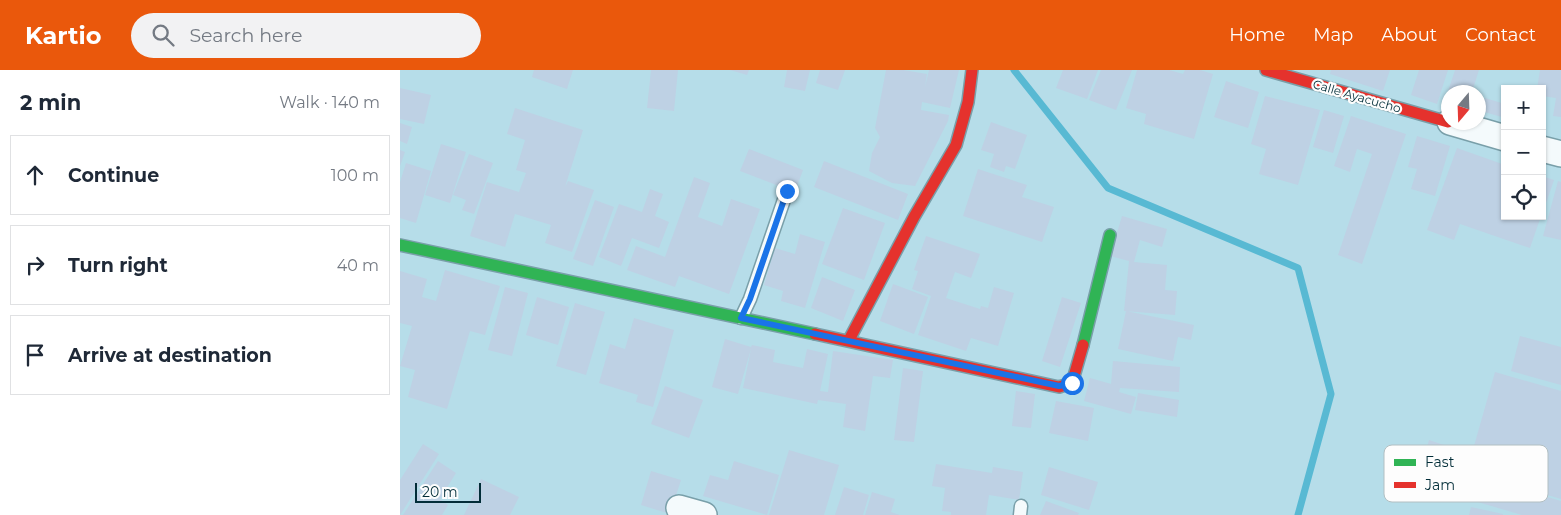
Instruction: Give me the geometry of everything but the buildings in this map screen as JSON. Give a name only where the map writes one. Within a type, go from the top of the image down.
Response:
[{"type":"street","points":[[849,340],[914,218],[956,145],[968,102],[972,70]]},
{"type":"street","name":"Calle Ayacucho","points":[[1266,70],[1316,77],[1441,119]]},
{"type":"street","name":"Calle Ayacucho","points":[[1478,130],[1501,137]]},
{"type":"street","points":[[1546,150],[1561,154]]},
{"type":"street","points":[[400,245],[1059,386],[1072,383],[1110,235]]},
{"type":"street","points":[[679,508],[704,515]]},
{"type":"lane","points":[[741,318],[750,299],[787,191]]},
{"type":"waterway","points":[[1014,70],[1108,188],[1298,268],[1331,394],[1298,515]]},
{"type":"traffic: fast","points":[[1083,345],[1110,235]]},
{"type":"traffic: fast","points":[[400,245],[815,334]]},
{"type":"traffic: jam","points":[[849,340],[914,217],[956,145],[968,102],[972,70]]},
{"type":"traffic: jam","points":[[1266,70],[1441,120]]},
{"type":"traffic: jam","points":[[815,334],[1059,387],[1072,383],[1083,345]]},
{"type":"route","points":[[787,191],[750,299],[741,318],[1059,386],[1072,383]]}]
